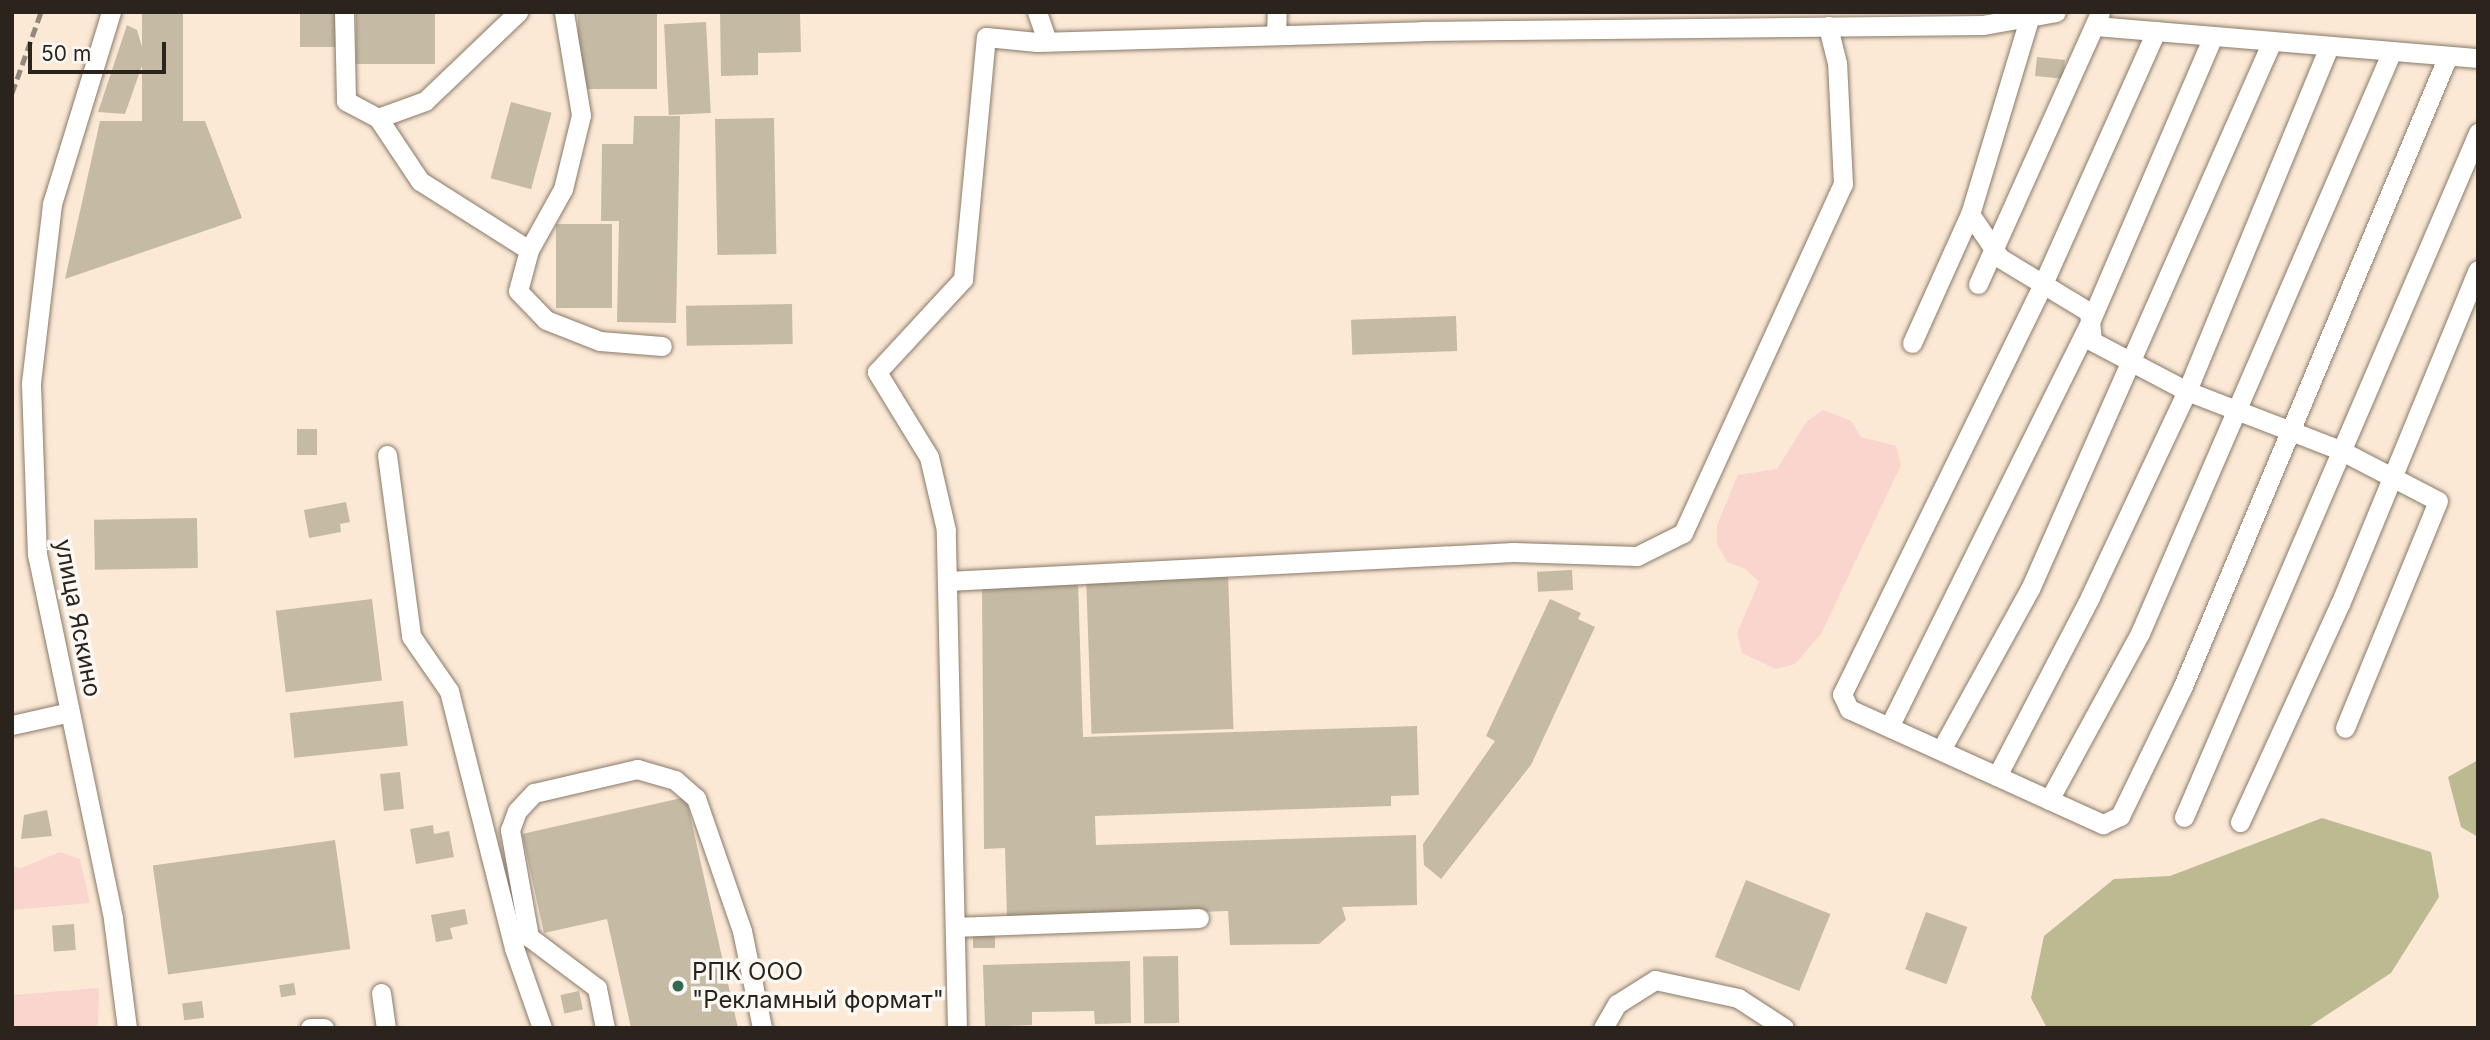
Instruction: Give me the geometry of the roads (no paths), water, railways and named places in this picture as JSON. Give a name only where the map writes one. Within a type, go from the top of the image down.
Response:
[{"type":"street","name":"улица Яскино","points":[[111,12],[52,204],[31,384],[37,554],[113,919],[127,1028]]},
{"type":"street","points":[[344,12],[346,101],[378,118],[420,181],[529,250]]},
{"type":"street","points":[[378,118],[425,101],[518,12]]},
{"type":"street","points":[[564,12],[581,115],[563,189],[529,250],[518,291],[546,320],[600,341],[662,346]]},
{"type":"street","points":[[1037,12],[1047,41]]},
{"type":"street","points":[[1276,35],[1277,12]]},
{"type":"street","points":[[957,1028],[946,530],[929,457],[877,372],[963,279],[986,37],[1047,41],[1749,19],[1828,26],[1936,19],[2029,19],[2056,12]]},
{"type":"street","points":[[1912,344],[1970,214],[2029,19]]},
{"type":"street","points":[[1978,284],[2098,19],[2156,31],[2478,58]]},
{"type":"street","points":[[947,581],[1513,552],[1637,556],[1683,533],[1843,184],[1837,63],[1828,26]]},
{"type":"street","points":[[2156,31],[2043,284],[1842,694],[1849,709],[2103,824],[2120,816],[2183,685],[2448,56]]},
{"type":"street","points":[[1889,727],[2090,322],[2213,36]]},
{"type":"street","points":[[1941,750],[2030,589],[2134,363],[2272,41]]},
{"type":"street","points":[[1997,776],[2090,597],[2187,391],[2329,46]]},
{"type":"street","points":[[2049,800],[2140,633],[2239,411],[2392,51]]},
{"type":"street","points":[[2184,817],[2478,133]]},
{"type":"street","points":[[1970,214],[1994,249],[2089,312],[2092,341],[2187,391],[2340,450],[2438,501],[2345,728]]},
{"type":"street","points":[[2240,822],[2340,604],[2390,475],[2478,270]]},
{"type":"street","points":[[387,455],[411,636],[449,691],[514,948],[542,1028]]},
{"type":"street","points":[[12,725],[70,712]]},
{"type":"street","points":[[606,1028],[597,988],[529,937],[510,830],[517,811],[534,793],[637,769],[675,780],[696,798],[742,931],[762,1028]]},
{"type":"street","points":[[955,926],[1199,918]]},
{"type":"street","points":[[1603,1028],[1617,1004],[1655,980],[1738,998],[1784,1028]]},
{"type":"street","points":[[381,992],[386,1028]]},
{"type":"street","points":[[310,1028],[324,1028]]},
{"type":"railway","points":[[12,93],[41,12]]},
{"type":"place","name":"РПК ООО \"Рекламный формат\"","points":[[678,986]]}]
